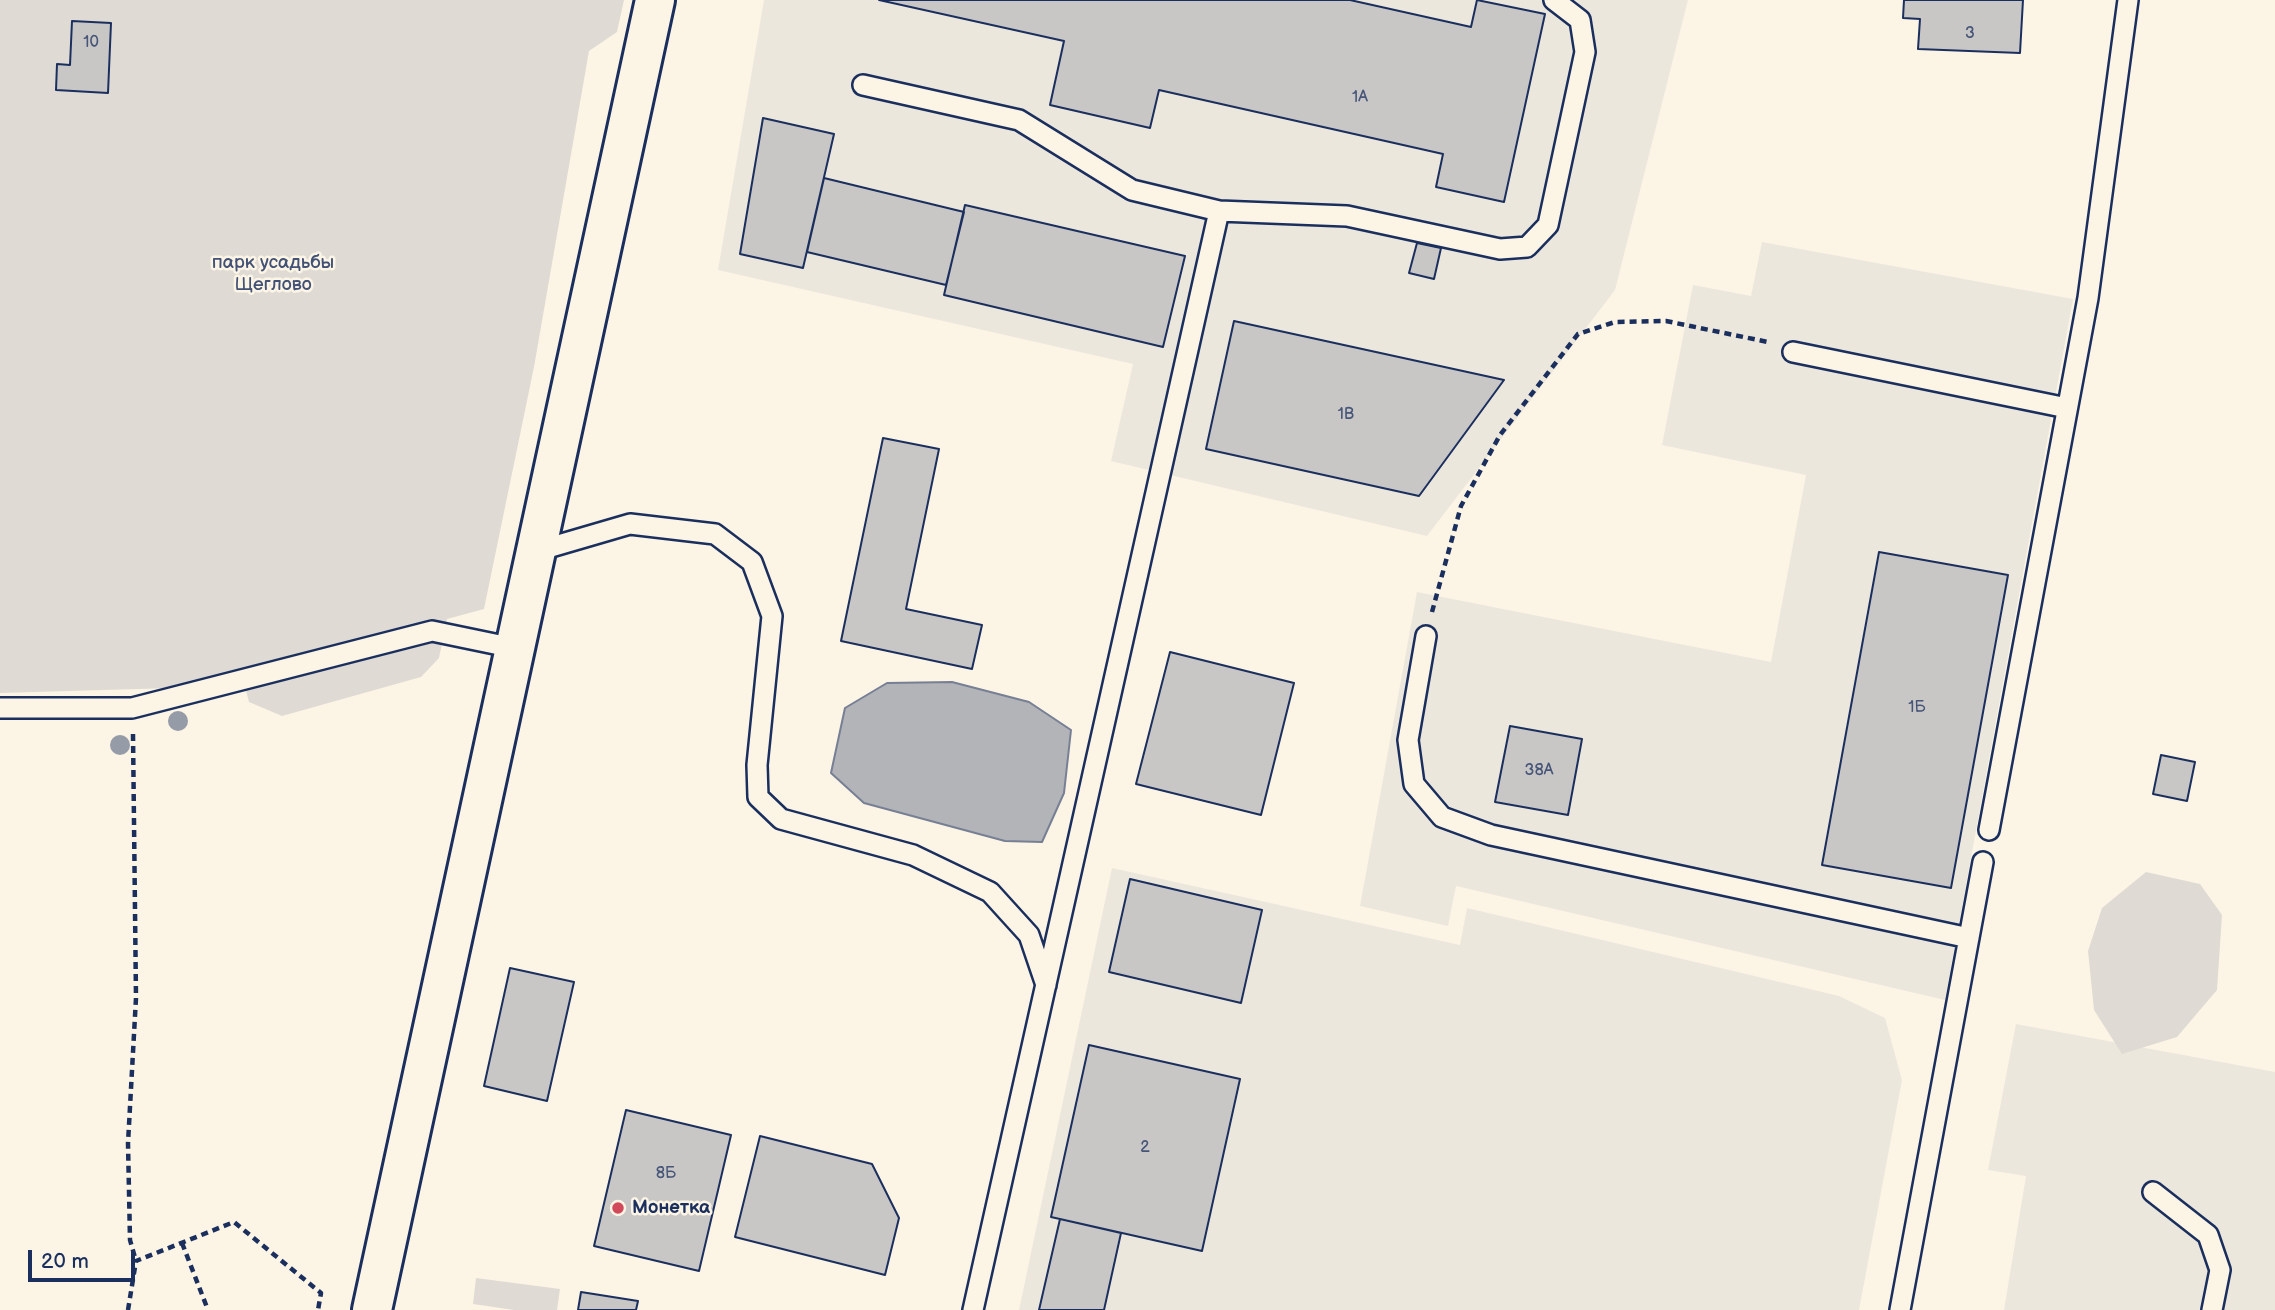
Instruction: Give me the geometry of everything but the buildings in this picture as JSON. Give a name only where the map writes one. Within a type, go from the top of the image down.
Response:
[{"type":"main road","points":[[372,1310],[655,0]]},
{"type":"lane","points":[[863,85],[1019,120],[1132,190],[1219,211],[1347,216],[1500,249],[1527,247],[1548,225],[1586,52],[1580,20],[1554,0]]},
{"type":"lane","points":[[1989,830],[2088,298],[2129,0]]},
{"type":"lane","points":[[973,1310],[1219,211]]},
{"type":"lane","points":[[1793,352],[2067,408]]},
{"type":"lane","points":[[534,552],[630,524],[715,534],[752,562],[772,616],[757,765],[758,797],[781,819],[913,855],[990,892],[1029,935],[1046,986]]},
{"type":"lane","points":[[0,708],[132,708],[432,631],[514,648]]},
{"type":"lane","points":[[1426,636],[1408,740],[1414,784],[1442,817],[1491,835],[1969,939]]},
{"type":"lane","points":[[1900,1310],[1983,862]]},
{"type":"lane","points":[[2153,1192],[2208,1235],[2220,1270],[2212,1310]]},
{"type":"path","points":[[1426,636],[1461,506],[1500,435],[1578,334],[1615,322],[1666,321],[1759,339],[1793,352]]},
{"type":"path","points":[[128,1310],[136,1261],[130,1240],[128,1143],[136,998],[132,708]]},
{"type":"path","points":[[136,1261],[233,1222],[321,1293],[318,1310]]},
{"type":"path","points":[[182,1242],[208,1310]]},
{"type":"shaded area","points":[[764,0],[1688,0],[1615,290],[1427,536],[1111,461],[1133,364],[718,270]]},
{"type":"shaded area","points":[[1762,242],[2073,299],[1945,1000],[1456,886],[1448,926],[1360,906],[1417,592],[1771,662],[1806,475],[1662,445],[1693,285],[1751,296]]},
{"type":"shaded area","points":[[952,682],[1029,702],[1071,730],[1064,793],[1042,842],[1005,841],[864,803],[831,773],[845,708],[887,683]]},
{"type":"shaded area","points":[[1112,868],[1460,945],[1467,908],[1839,996],[1885,1018],[1902,1080],[1859,1310],[1019,1310]]},
{"type":"shaded area","points":[[2016,1024],[2275,1072],[2275,1310],[2004,1310],[2026,1176],[1988,1170]]},
{"type":"green space","name":"парк усадьбы Щеглово","points":[[0,0],[624,0],[617,32],[589,51],[534,367],[484,609],[447,619],[439,658],[421,677],[282,716],[249,702],[241,672],[174,688],[0,693]]},
{"type":"green space","points":[[2146,872],[2200,884],[2222,915],[2217,990],[2177,1037],[2122,1054],[2094,1010],[2088,951],[2102,908]]},
{"type":"green space","points":[[476,1278],[560,1289],[557,1310],[514,1310],[473,1304]]},
{"type":"place","name":"Монетка","points":[[618,1208]]}]
